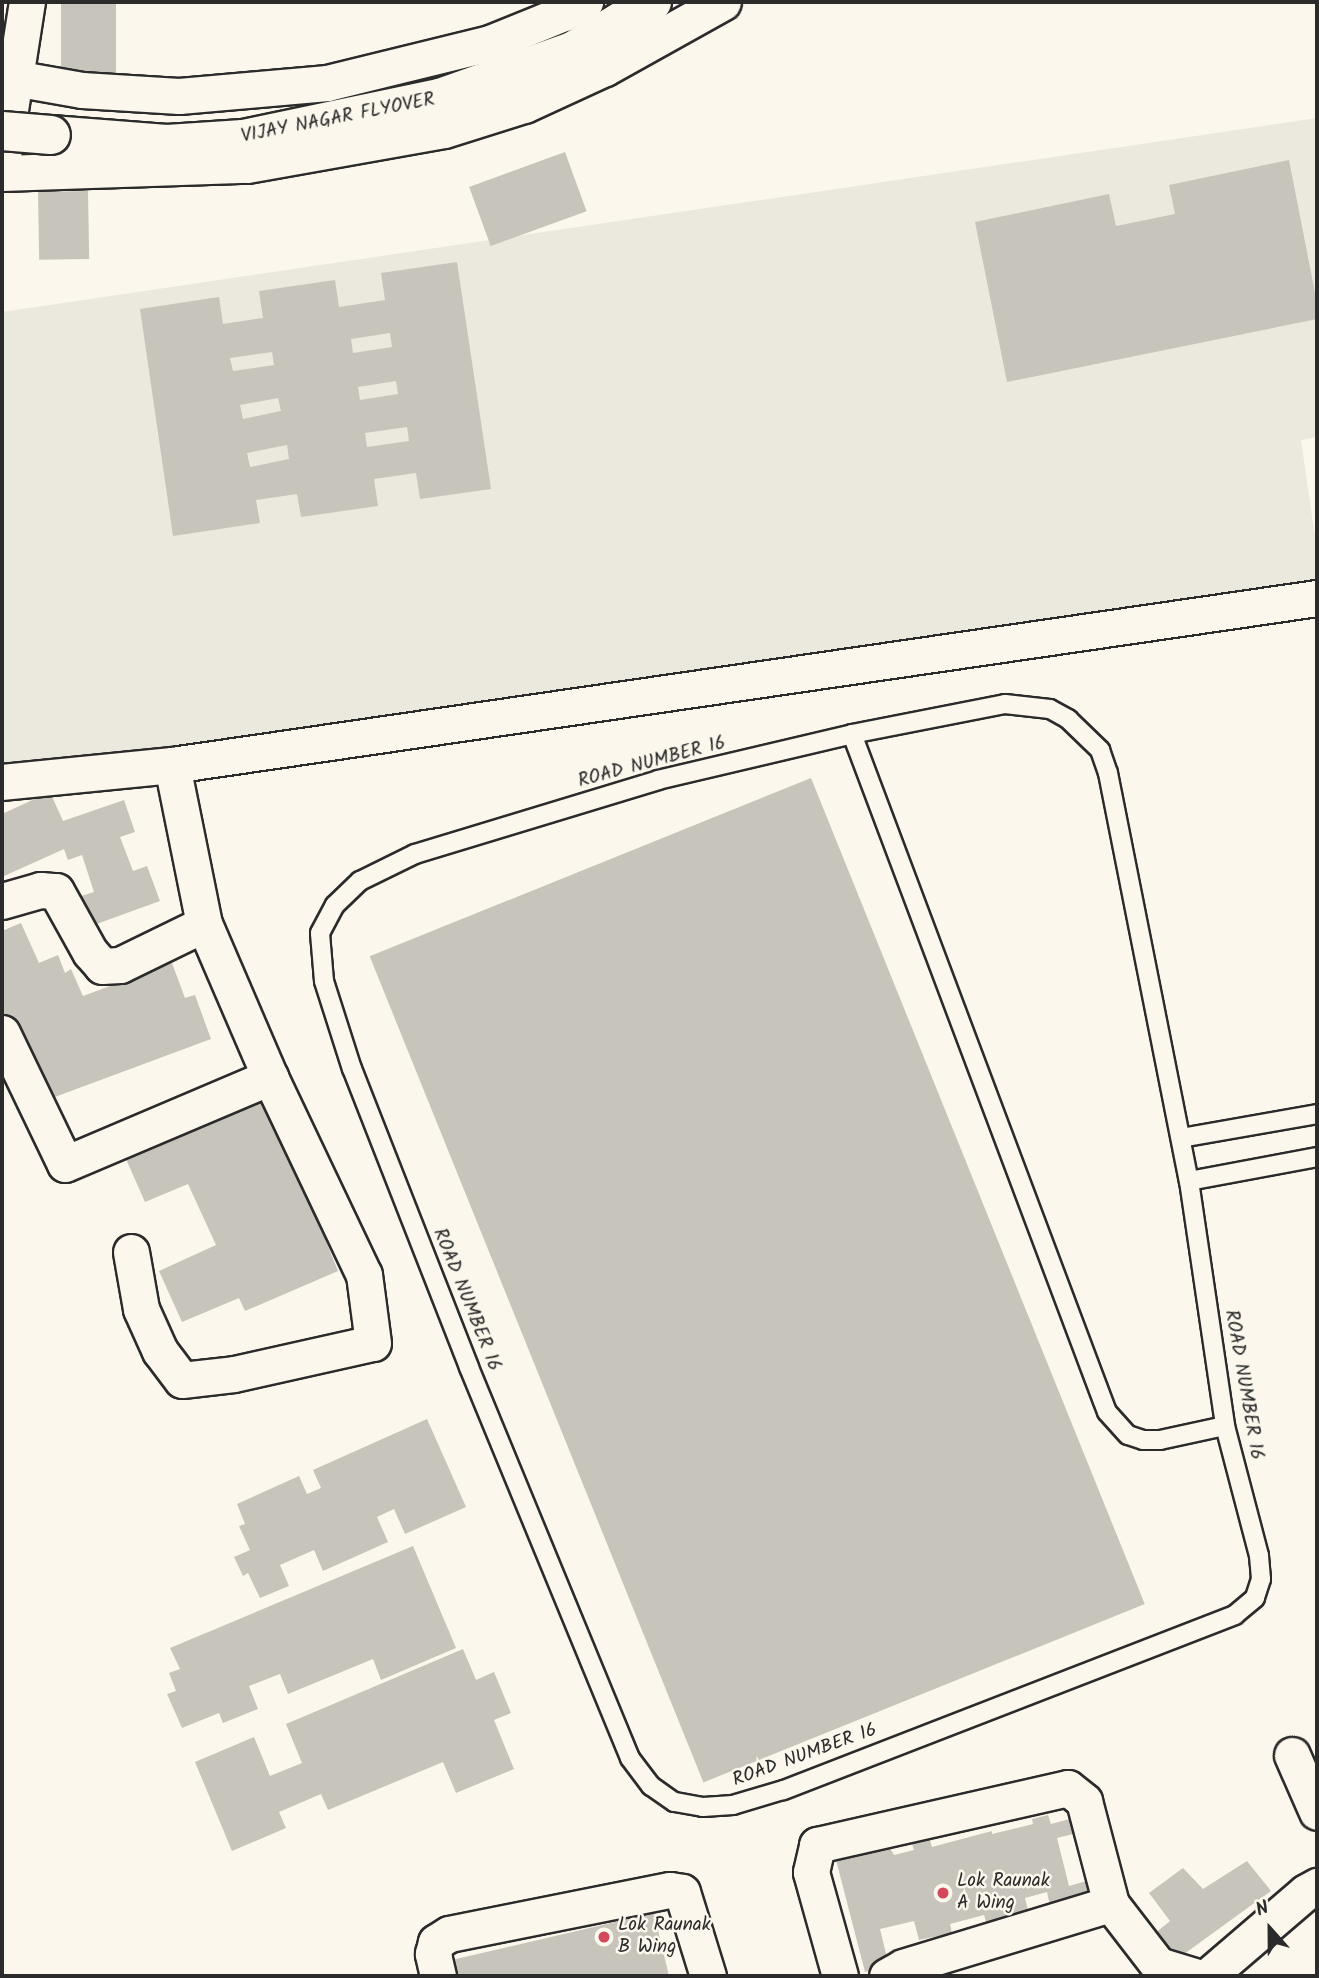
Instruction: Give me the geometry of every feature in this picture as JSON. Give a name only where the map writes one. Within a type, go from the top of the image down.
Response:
[{"type":"main road","name":"VIJAY NAGAR FLYOVER","points":[[2,131],[167,144],[243,139],[453,94],[573,51],[652,2]]},
{"type":"street","points":[[2,162],[27,2]]},
{"type":"street","points":[[14,78],[82,90],[179,96],[327,83],[491,43],[585,2]]},
{"type":"street","points":[[2,173],[247,165],[444,130],[524,105],[605,68],[723,2]]},
{"type":"street","points":[[2,782],[172,765],[1317,598]]},
{"type":"street","points":[[131,1252],[141,1309],[160,1351],[182,1380],[234,1374],[373,1343],[364,1275],[270,1077],[204,924],[172,765]]},
{"type":"street","points":[[2,901],[40,890],[56,891],[90,952],[102,966],[120,965],[204,924]]},
{"type":"street","points":[[2,1033],[65,1164],[270,1077]]},
{"type":"street","points":[[1292,1755],[1317,1812]]},
{"type":"street","points":[[840,1976],[811,1872],[817,1845],[1069,1788],[1084,1801],[1111,1905],[1158,1965],[1193,1976]]},
{"type":"street","points":[[1208,1976],[1306,1892],[1317,1886]]},
{"type":"street","points":[[438,1976],[433,1954],[436,1942],[449,1934],[670,1890],[682,1892],[708,1976]]},
{"type":"street","points":[[887,1976],[903,1968],[1111,1905]]},
{"type":"lane","name":"ROAD NUMBER 16","points":[[1005,704],[1050,709],[1086,734],[1100,750],[1108,773],[1189,1181],[1225,1426],[1259,1556],[1261,1579],[1255,1598],[1235,1615],[783,1790],[733,1805],[703,1807],[674,1802],[651,1786],[630,1758],[352,1069],[324,981],[320,933],[335,905],[360,881],[415,854],[657,780],[852,734],[1005,704]]},
{"type":"lane","points":[[852,734],[1107,1412],[1128,1435],[1143,1440],[1160,1440],[1225,1426]]},
{"type":"lane","points":[[1181,1138],[1317,1114]]},
{"type":"lane","points":[[1189,1181],[1317,1157]]},
{"type":"shaded area","points":[[1317,118],[1317,437],[1301,440],[1317,551],[1317,582],[2,778],[2,312]]},
{"type":"building","points":[[61,2],[116,2],[116,79],[61,79]]},
{"type":"building","points":[[565,152],[587,211],[491,246],[469,187]]},
{"type":"building","points":[[1289,160],[1317,303],[1317,319],[1007,382],[975,222],[1109,194],[1116,226],[1175,214],[1169,185]]},
{"type":"building","points":[[88,191],[89,259],[39,260],[38,192]]},
{"type":"building","points":[[457,262],[491,489],[420,499],[416,473],[374,479],[378,506],[301,517],[297,494],[256,500],[260,523],[173,536],[140,309],[219,297],[223,324],[263,318],[259,291],[335,280],[339,307],[385,300],[381,273]],"holes":[[[390,333],[392,347],[353,353],[351,339]],[[272,352],[274,365],[233,371],[230,358]],[[396,381],[398,394],[360,400],[358,387]],[[278,398],[281,411],[243,419],[240,405]],[[407,427],[409,441],[367,447],[365,433]],[[287,445],[289,459],[250,467],[247,453]]]},
{"type":"building","points":[[811,778],[1145,1604],[703,1782],[370,956]]},
{"type":"building","points":[[50,792],[63,821],[124,800],[135,832],[120,837],[133,871],[147,866],[160,901],[91,926],[81,896],[94,892],[82,855],[68,860],[64,849],[2,877],[2,814]]},
{"type":"building","points":[[21,923],[39,963],[58,955],[65,973],[71,969],[83,996],[172,963],[185,998],[195,995],[211,1039],[36,1104],[2,1019],[2,931]]},
{"type":"building","points":[[264,1089],[338,1271],[245,1311],[239,1298],[182,1322],[159,1271],[216,1245],[188,1184],[145,1202],[122,1150]]},
{"type":"building","points":[[427,1419],[466,1507],[405,1534],[394,1509],[377,1517],[388,1542],[323,1571],[314,1550],[280,1565],[289,1586],[260,1598],[248,1573],[243,1576],[234,1557],[250,1550],[239,1526],[245,1524],[237,1504],[299,1476],[307,1494],[321,1488],[313,1470]]},
{"type":"building","points":[[413,1546],[456,1648],[381,1680],[373,1659],[288,1694],[280,1674],[249,1686],[258,1709],[223,1723],[219,1713],[182,1728],[167,1694],[176,1691],[169,1673],[180,1669],[170,1648]]},
{"type":"building","points":[[463,1649],[476,1680],[494,1672],[511,1713],[494,1720],[514,1769],[456,1793],[443,1762],[328,1810],[321,1794],[279,1812],[286,1828],[232,1851],[195,1762],[254,1737],[270,1776],[302,1763],[286,1724]]},
{"type":"building","name":"Lok Raunak A Wing","points":[[1048,1815],[1051,1824],[1081,1816],[1085,1831],[1057,1838],[1069,1886],[1097,1878],[1099,1891],[1051,1910],[1047,1892],[1025,1898],[1030,1918],[988,1928],[984,1915],[950,1924],[952,1933],[919,1940],[914,1921],[880,1929],[889,1966],[865,1972],[836,1860],[841,1859],[840,1850],[889,1846],[894,1855],[914,1850],[912,1844],[930,1840],[932,1847],[992,1831],[992,1834],[1033,1824],[1032,1819]]},
{"type":"building","points":[[1247,1861],[1271,1891],[1173,1962],[1153,1935],[1170,1921],[1149,1893],[1183,1868],[1203,1889]]},
{"type":"building","name":"Lok Raunak B Wing","points":[[654,1913],[669,1976],[446,1976],[443,1962]]},
{"type":"place","name":"Lok Raunak A Wing","points":[[943,1893]]},
{"type":"place","name":"Lok Raunak B Wing","points":[[604,1937]]}]
